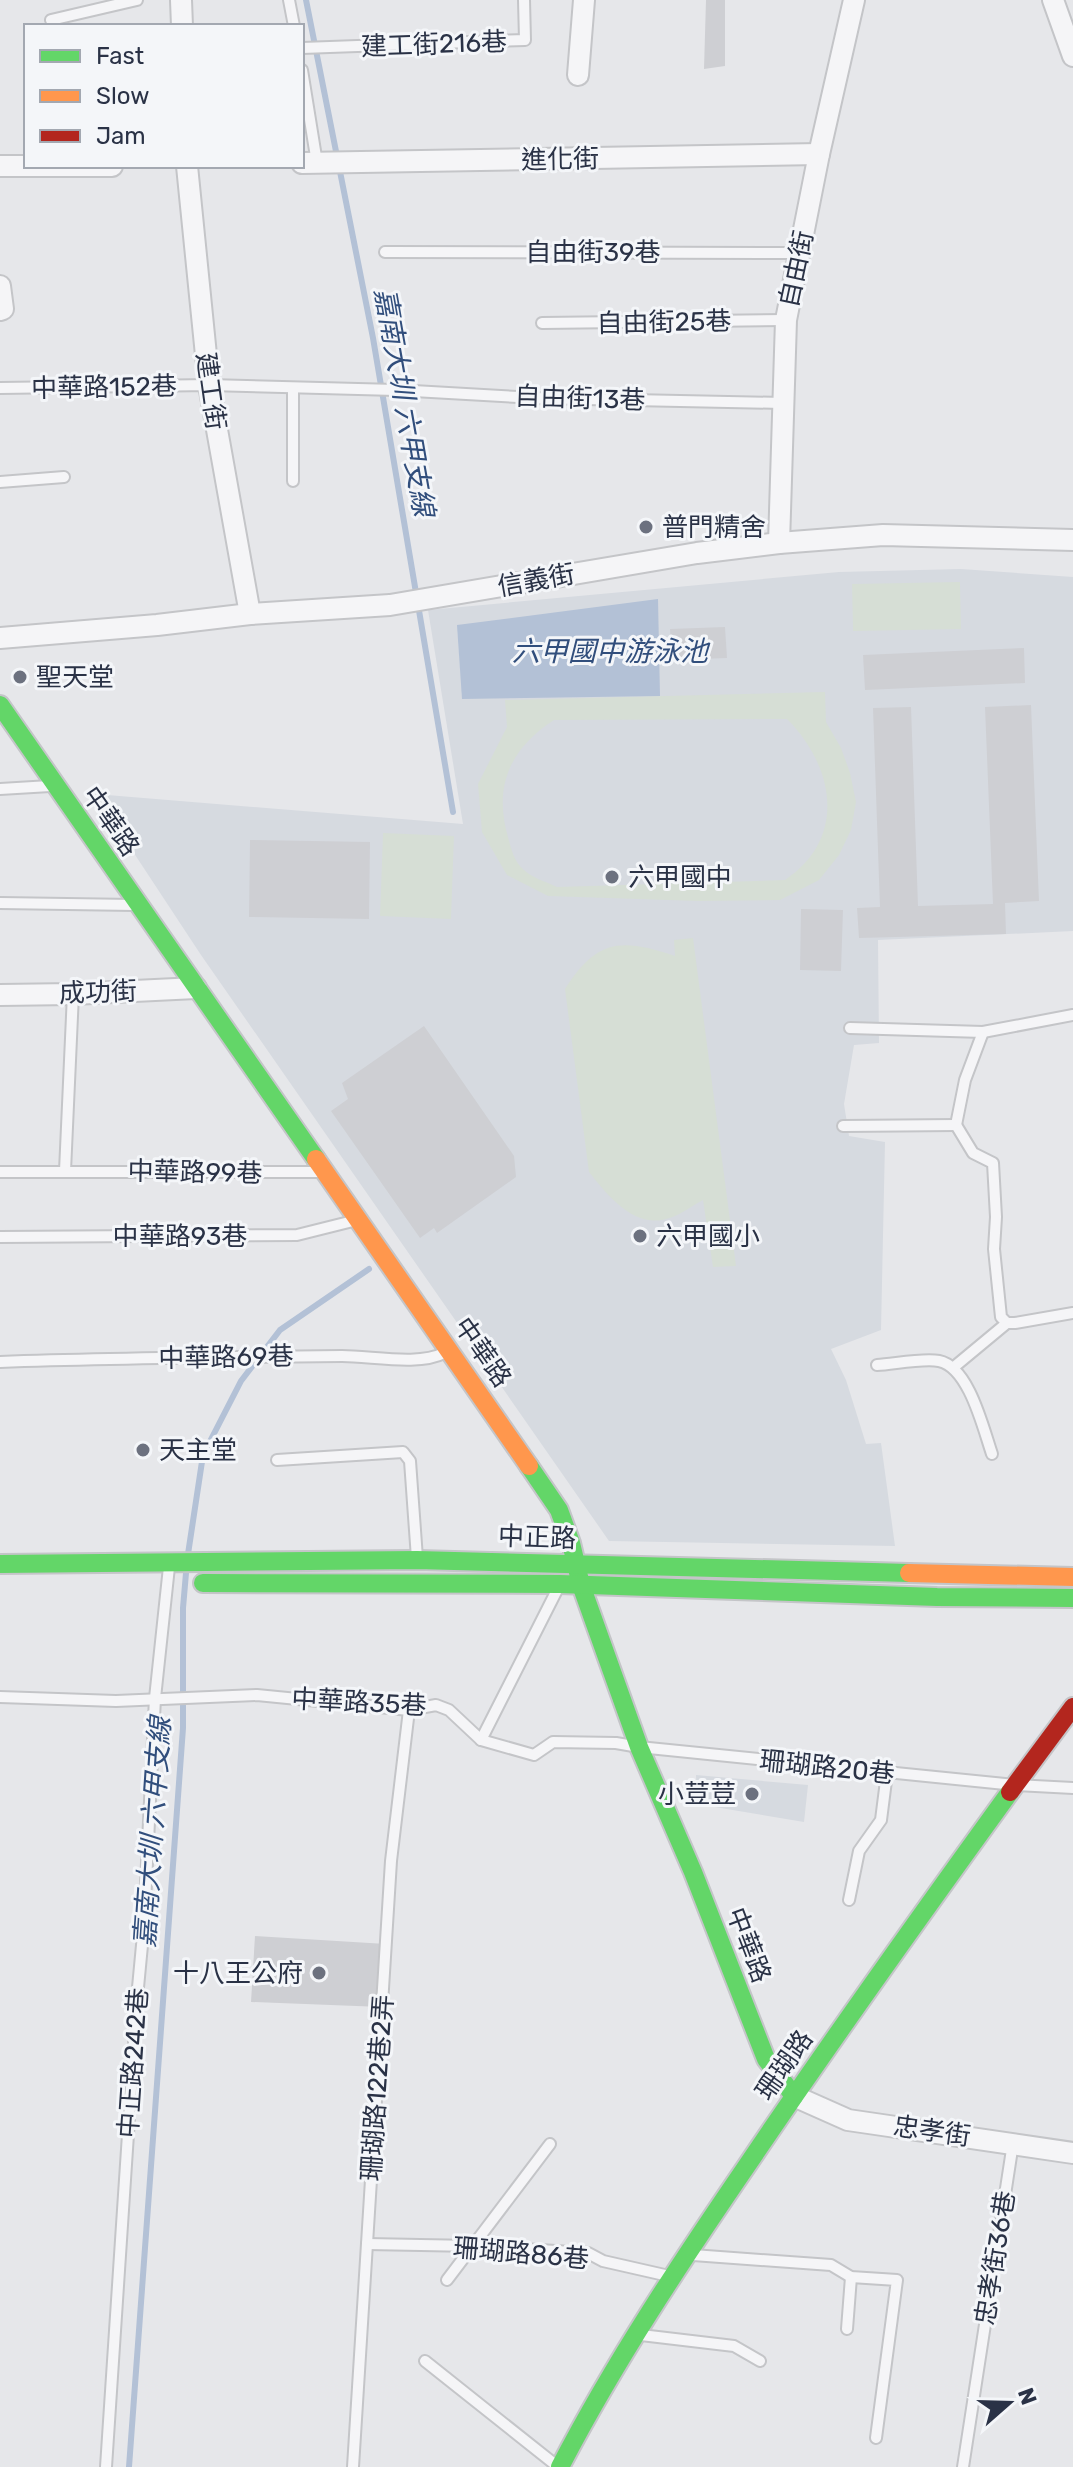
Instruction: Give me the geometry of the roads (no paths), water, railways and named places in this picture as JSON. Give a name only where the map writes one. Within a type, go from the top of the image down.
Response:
[{"type":"street","points":[[181,0],[182,24]]},
{"type":"street","points":[[578,75],[584,0]]},
{"type":"street","name":"自由街","points":[[779,543],[786,320],[854,0]]},
{"type":"street","points":[[1061,9],[1071,45]]},
{"type":"street","name":"進化街","points":[[325,163],[819,154]]},
{"type":"street","points":[[0,166],[24,166]]},
{"type":"street","name":"建工街","points":[[187,168],[209,385],[250,614]]},
{"type":"street","points":[[0,286],[3,309],[0,310]]},
{"type":"street","name":"信義街","points":[[0,638],[250,614],[390,605],[697,553],[779,543],[883,535],[1073,540]]},
{"type":"street","name":"中華路","points":[[0,705],[559,1510],[581,1585],[639,1747],[693,1872],[766,2059],[794,2096]]},
{"type":"street","name":"成功街","points":[[0,995],[196,988]]},
{"type":"street","name":"中正路","points":[[0,1564],[417,1560],[1073,1577]]},
{"type":"street","name":"中正路","points":[[160,1583],[560,1584],[937,1597],[1073,1598]]},
{"type":"street","name":"珊瑚路","points":[[559,2467],[602,2387],[687,2254],[923,1910],[1073,1707]]},
{"type":"street","name":"忠孝街","points":[[794,2096],[848,2120],[1073,2153]]},
{"type":"lane","points":[[51,20],[137,0]]},
{"type":"lane","points":[[289,0],[294,24]]},
{"type":"lane","name":"建工街216巷","points":[[306,48],[525,40],[524,0]]},
{"type":"lane","points":[[304,78],[325,163]]},
{"type":"lane","name":"自由街39巷","points":[[385,252],[800,253]]},
{"type":"lane","name":"自由街25巷","points":[[542,323],[786,320]]},
{"type":"lane","name":"中華路152巷","points":[[0,388],[209,385],[293,388]]},
{"type":"lane","points":[[293,388],[293,481]]},
{"type":"lane","name":"自由街13巷","points":[[293,388],[536,398],[782,403]]},
{"type":"lane","points":[[0,482],[64,477]]},
{"type":"lane","points":[[0,789],[55,786]]},
{"type":"lane","points":[[0,903],[138,905]]},
{"type":"lane","points":[[65,1171],[73,994]]},
{"type":"lane","points":[[850,1028],[983,1032],[1073,1015]]},
{"type":"lane","points":[[983,1032],[965,1080],[956,1125],[973,1153],[993,1163],[994,1249],[1001,1317],[1007,1323]]},
{"type":"lane","points":[[843,1126],[956,1125]]},
{"type":"lane","name":"中華路99巷","points":[[0,1172],[326,1171]]},
{"type":"lane","name":"中華路93巷","points":[[0,1237],[297,1235],[358,1219]]},
{"type":"lane","points":[[954,1367],[1007,1323],[1073,1313]]},
{"type":"lane","name":"中華路69巷","points":[[0,1362],[339,1356],[432,1359],[450,1350]]},
{"type":"lane","points":[[877,1365],[938,1360],[954,1367],[966,1385],[992,1454]]},
{"type":"lane","points":[[277,1460],[403,1452],[410,1461],[417,1560]]},
{"type":"lane","name":"中正路242巷","points":[[106,2467],[144,1924],[160,1583],[169,1563]]},
{"type":"lane","points":[[481,1740],[560,1584]]},
{"type":"lane","name":"中華路35巷","points":[[0,1697],[116,1701],[257,1695],[409,1710],[436,1705],[449,1710],[481,1740],[534,1755],[553,1742],[616,1743],[639,1747]]},
{"type":"lane","name":"珊瑚路122巷2弄","points":[[353,2467],[391,1861],[409,1710]]},
{"type":"lane","name":"珊瑚路20巷","points":[[639,1747],[887,1773],[1073,1788]]},
{"type":"lane","points":[[849,1900],[859,1851],[881,1820],[887,1773]]},
{"type":"lane","name":"忠孝街36巷","points":[[963,2467],[1013,2143]]},
{"type":"lane","points":[[447,2280],[550,2144]]},
{"type":"lane","name":"珊瑚路86巷","points":[[367,2244],[588,2253],[603,2261],[673,2277]]},
{"type":"lane","points":[[687,2254],[831,2265],[851,2277],[897,2280],[876,2438]]},
{"type":"lane","points":[[847,2329],[851,2277]]},
{"type":"lane","points":[[635,2334],[734,2346],[760,2361]]},
{"type":"lane","points":[[425,2361],[559,2467]]},
{"type":"water","name":"六甲國中游泳池","points":[[658,599],[660,696],[462,699],[457,625]]},
{"type":"waterway","name":"嘉南大圳 六甲支線","points":[[306,0],[373,338],[453,812]]},
{"type":"waterway","name":"嘉南大圳 六甲支線","points":[[188,1554],[203,1455],[241,1381],[280,1330],[369,1269]]},
{"type":"waterway","name":"嘉南大圳 六甲支線","points":[[129,2467],[183,1728],[186,1573]]},
{"type":"place","name":"普門精舍","points":[[646,527]]},
{"type":"place","name":"聖天堂","points":[[20,677]]},
{"type":"place","name":"六甲國中","points":[[612,877]]},
{"type":"place","name":"六甲國小","points":[[640,1236]]},
{"type":"place","name":"天主堂","points":[[143,1450]]},
{"type":"place","name":"小荳荳","points":[[752,1794]]},
{"type":"place","name":"十八王公府","points":[[319,1973]]}]
